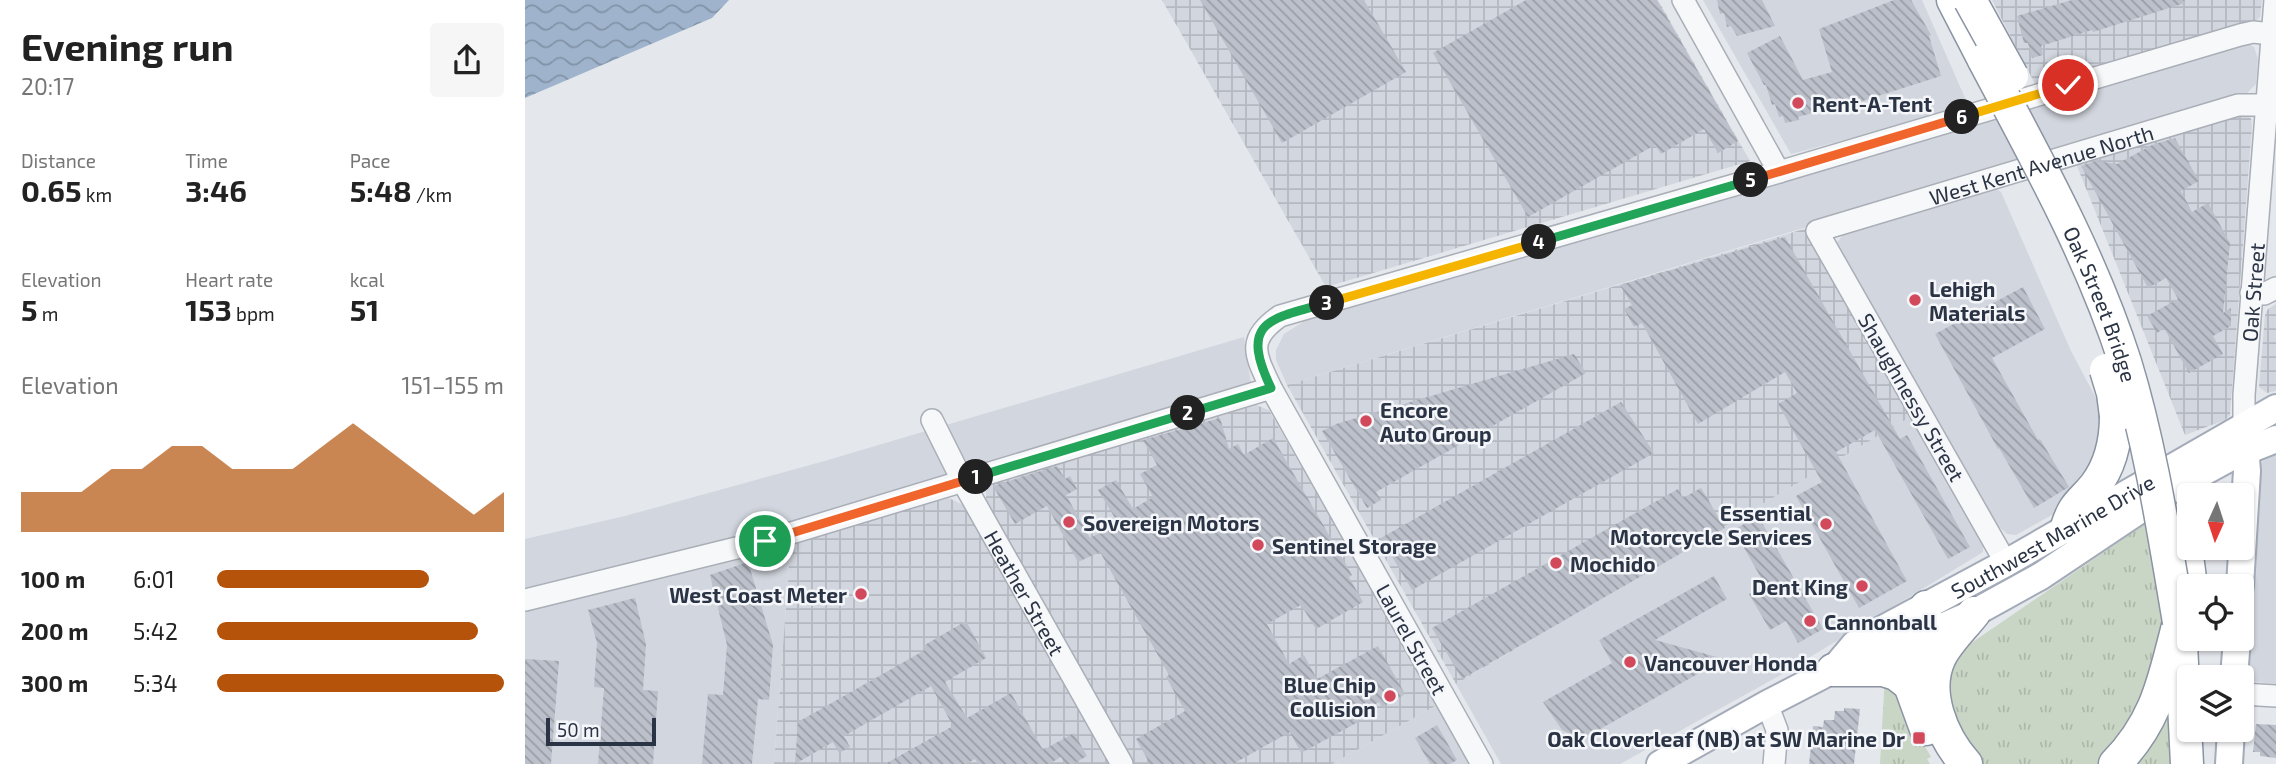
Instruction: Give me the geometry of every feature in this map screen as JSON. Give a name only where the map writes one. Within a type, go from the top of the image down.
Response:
[{"type":"highway","name":"Oak Street Bridge","points":[[1953,0],[2063,210],[2124,362],[2149,451],[2177,600]]},
{"type":"highway","name":"Oak Street Bridge","points":[[1970,0],[2079,203],[2115,286],[2166,447],[2184,533],[2189,574]]},
{"type":"highway","points":[[1984,60],[1990,92],[2012,147],[2065,258],[2113,393],[2115,444],[2108,464],[2095,486],[2073,509],[2067,527]]},
{"type":"highway","points":[[1927,607],[1916,640],[1910,685],[1929,739],[1945,764]]},
{"type":"highway","points":[[1966,764],[1943,731],[1935,702],[1934,678],[1945,648],[1974,613]]},
{"type":"highway","points":[[2115,764],[2140,735],[2150,718],[2177,646]]},
{"type":"highway","points":[[2184,651],[2187,764]]},
{"type":"highway","points":[[1833,670],[1883,670],[1896,674],[1910,685]]},
{"type":"highway","points":[[2203,742],[2204,764]]},
{"type":"main road","name":"Southwest Marine Drive","points":[[1660,764],[1833,670],[1867,660],[1916,640],[1974,613],[2041,576],[2245,438],[2276,408]]},
{"type":"main road","name":"Southwest Marine Drive","points":[[1833,670],[1856,644],[2067,527],[2245,438],[2276,439]]},
{"type":"main road","name":"Oak Street","points":[[2241,574],[2247,471],[2245,438]]},
{"type":"main road","points":[[2229,764],[2230,742]]},
{"type":"street","points":[[1682,0],[1779,172],[2240,35],[2253,32],[2271,34]]},
{"type":"street","name":"Oak Street","points":[[2245,438],[2252,293],[2274,0]]},
{"type":"street","name":"West Kent Avenue North","points":[[1817,231],[2238,105],[2266,105]]},
{"type":"street","name":"Laurel Street","points":[[1482,764],[1271,388],[1257,351],[1257,340],[1264,328],[1280,316],[1779,172]]},
{"type":"street","name":"Shaughnessy Street","points":[[1817,231],[2006,563]]},
{"type":"street","points":[[2252,293],[2264,294],[2276,288]]},
{"type":"street","points":[[525,600],[765,541],[1271,388]]},
{"type":"street","name":"Heather Street","points":[[932,420],[963,482],[1122,764]]},
{"type":"street","points":[[2254,695],[2276,696]]},
{"type":"street","points":[[1767,704],[1777,730],[1775,764]]},
{"type":"shaded area","points":[[1162,0],[1658,0],[1750,161],[1326,287]]},
{"type":"shaded area","points":[[1703,0],[1922,0],[1969,107],[1791,154]]},
{"type":"shaded area","points":[[1992,0],[2262,0],[2260,17],[2253,23],[2037,88]]},
{"type":"shaded area","points":[[2247,43],[2254,47],[2258,59],[2256,84],[2247,93],[1287,385],[1276,360],[1276,350],[1284,334],[1311,317]]},
{"type":"shaded area","points":[[2241,114],[2251,118],[2252,126],[2230,415],[2225,420],[2185,435],[2077,166]]},
{"type":"shaded area","points":[[1991,186],[2001,192],[2071,351],[2106,417],[2109,443],[2061,510],[2016,535],[2007,534],[1989,518],[1836,244],[1844,233]]},
{"type":"shaded area","points":[[1807,228],[1912,416],[1456,684],[1287,385]]},
{"type":"shaded area","points":[[2276,304],[2276,391],[2267,393],[2259,387],[2265,315],[2268,309]]},
{"type":"shaded area","points":[[1244,337],[1251,384],[816,517],[525,588],[525,539],[625,516],[828,460]]},
{"type":"shaded area","points":[[1256,405],[1269,410],[1437,705],[1332,764],[1133,764],[986,502],[986,488],[991,483]]},
{"type":"shaded area","points":[[1912,416],[1983,544],[1983,552],[1777,677],[1620,764],[1501,764],[1456,684]]},
{"type":"shaded area","points":[[2276,455],[2276,684],[2254,682],[2254,665],[2243,665],[2244,651],[2254,651],[2254,574],[2250,574],[2251,560],[2254,560],[2258,467],[2263,461]]},
{"type":"shaded area","points":[[949,498],[965,506],[1115,764],[774,764],[791,541]]},
{"type":"shaded area","points":[[791,541],[774,764],[525,764],[525,608]]},
{"type":"shaded area","points":[[1437,705],[1470,764],[1332,764]]},
{"type":"green space","points":[[2154,520],[2165,601],[2159,674],[2102,764],[1979,764],[1956,721],[1949,692],[1949,677],[1964,648]]},
{"type":"green space","points":[[1885,675],[1931,757],[1927,759],[1930,764],[1880,764]]},
{"type":"green space","points":[[2169,694],[2181,764],[2125,764]]},
{"type":"water","points":[[525,0],[729,0],[712,18],[525,98]]},
{"type":"building","points":[[1200,0],[1364,0],[1406,72],[1282,143]]},
{"type":"building","points":[[1526,0],[1657,0],[1738,141],[1718,153],[1704,129],[1661,154],[1655,145],[1528,217],[1433,53]]},
{"type":"building","points":[[1717,0],[1762,0],[1775,26],[1737,36],[1731,26],[1727,27]]},
{"type":"building","points":[[1894,0],[1911,0],[1931,35],[1929,36],[1941,76],[1785,123],[1783,116],[1779,117],[1775,104],[1772,105],[1766,85],[1747,53],[1780,36],[1803,80],[1832,72],[1819,29]]},
{"type":"building","points":[[2072,0],[2184,0],[2185,3],[2041,46],[2043,55],[2032,58],[2028,43],[2024,43],[2017,16]]},
{"type":"building","points":[[2175,138],[2199,181],[2181,191],[2192,212],[2208,203],[2230,243],[2223,313],[2231,308],[2231,326],[2213,336],[2223,354],[2189,373],[2164,328],[2157,333],[2147,316],[2178,299],[2166,278],[2148,288],[2081,166],[2096,161],[2117,164],[2152,145]]},
{"type":"building","points":[[1785,237],[1900,439],[1907,435],[1970,547],[1948,559],[1875,430],[1836,452],[1907,581],[1859,608],[1796,496],[1822,482],[1778,404],[1797,393],[1785,372],[1698,424],[1642,323],[1634,327],[1624,309],[1632,305],[1620,285]]},
{"type":"building","points":[[2023,287],[2045,329],[1992,358],[2038,440],[2040,439],[2069,487],[2034,508],[1998,449],[1935,334]]},
{"type":"building","points":[[1574,354],[1586,373],[1376,492],[1381,500],[1367,508],[1322,431],[1336,424]]},
{"type":"building","points":[[1621,402],[1654,453],[1412,590],[1381,538]]},
{"type":"building","points":[[1220,418],[1229,449],[1238,444],[1244,455],[1273,438],[1352,575],[1349,577],[1363,602],[1316,629],[1301,605],[1267,624],[1289,664],[1304,655],[1317,679],[1378,646],[1405,694],[1382,707],[1379,702],[1356,715],[1360,721],[1301,753],[1290,732],[1233,764],[1150,764],[1136,739],[1185,711],[1166,677],[1169,675],[1100,552],[1078,562],[1047,506],[1015,524],[993,486],[1057,466],[1065,479],[1070,476],[1077,489],[1066,495],[1090,538],[1118,523],[1098,490],[1116,480],[1133,509],[1153,497],[1140,474],[1157,465],[1143,440]]},
{"type":"building","points":[[1701,488],[1725,528],[1462,679],[1432,628],[1678,489],[1683,498]]},
{"type":"building","points":[[1758,516],[1823,629],[1798,643],[1786,621],[1770,630],[1749,594],[1765,585],[1734,530]]},
{"type":"building","points":[[748,562],[773,645],[769,700],[758,699],[752,764],[702,764],[708,694],[723,695],[727,645],[710,575]]},
{"type":"building","points":[[1714,576],[1727,599],[1655,640],[1724,659],[1595,732],[1585,736],[1572,735],[1562,730],[1543,702],[1612,663],[1599,640]]},
{"type":"building","points":[[635,598],[646,644],[643,690],[658,691],[653,764],[598,764],[604,688],[594,687],[597,643],[588,610]]},
{"type":"building","points":[[966,621],[986,658],[945,682],[967,718],[1011,693],[1043,750],[1074,733],[1087,756],[1073,764],[1065,764],[1061,757],[1049,764],[978,764],[975,759],[966,764],[885,764],[953,726],[931,686],[844,736],[850,747],[839,753],[833,742],[795,764],[798,722],[925,650],[923,646]]},
{"type":"building","points":[[525,659],[559,661],[551,764],[525,764]]},
{"type":"building","points":[[1844,708],[1860,709],[1854,764],[1809,764],[1813,726],[1823,727],[1824,720],[1834,720],[1835,711],[1844,711]]},
{"type":"building","points":[[2256,724],[2276,725],[2276,758],[2260,756],[2260,752],[2253,752]]},
{"type":"building","points":[[1437,725],[1457,760],[1450,764],[1430,764],[1415,738]]},
{"type":"place","name":"Rent-A-Tent","points":[[1798,103]]},
{"type":"place","name":"Lehigh Materials","points":[[1915,300]]},
{"type":"place","name":"Encore Auto Group","points":[[1366,421]]},
{"type":"place","name":"Sovereign Motors","points":[[1069,522]]},
{"type":"place","name":"Essential Motorcycle Services","points":[[1826,524]]},
{"type":"place","name":"Sentinel Storage","points":[[1258,545]]},
{"type":"place","name":"Mochido","points":[[1556,563]]},
{"type":"place","name":"Dent King","points":[[1862,586]]},
{"type":"place","name":"West Coast Meter","points":[[861,594]]},
{"type":"place","name":"Cannonball","points":[[1810,621]]},
{"type":"place","name":"Vancouver Honda","points":[[1630,662]]},
{"type":"place","name":"Blue Chip Collision","points":[[1390,696]]},
{"type":"place","name":"Oak Cloverleaf (NB) at SW Marine Dr","points":[[1919,738]]},
{"type":"route","points":[[765,541],[1271,388],[1259,360],[1257,340],[1264,328],[1280,316],[1779,172],[2068,85]]}]
